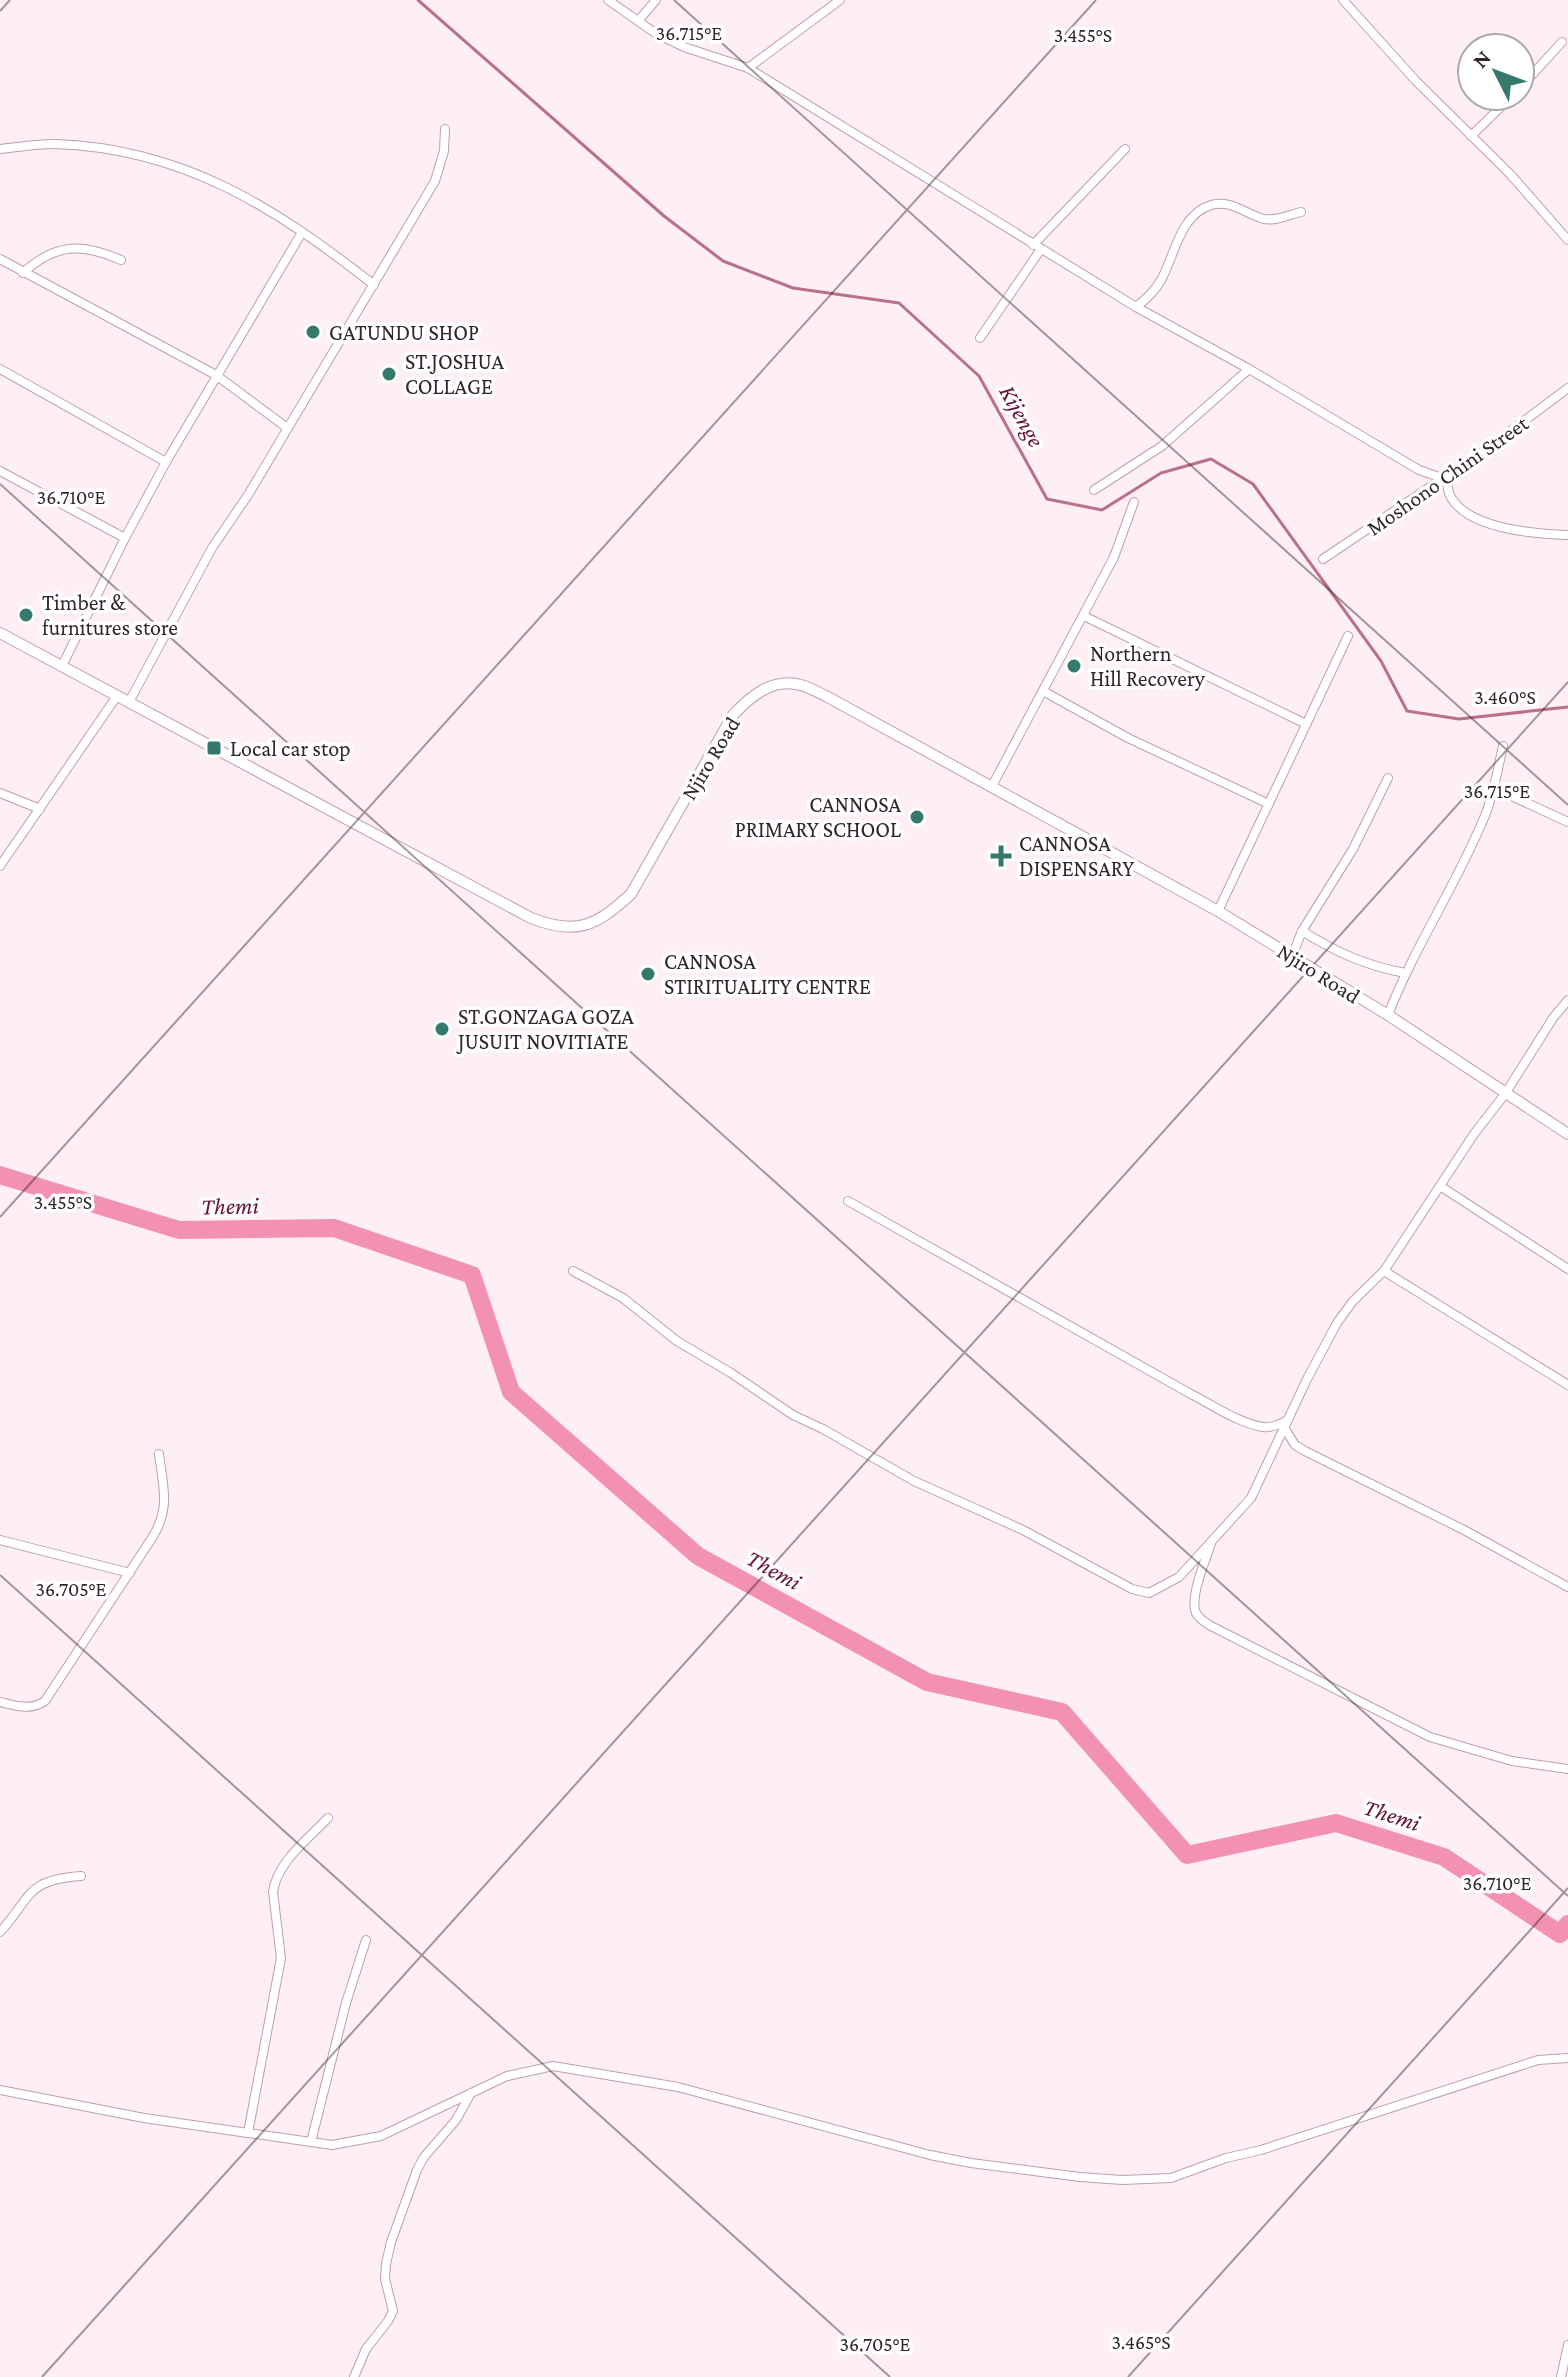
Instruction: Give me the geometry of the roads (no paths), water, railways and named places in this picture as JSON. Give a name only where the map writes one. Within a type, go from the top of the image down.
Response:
[{"type":"street","points":[[608,0],[684,47],[748,68],[1136,307],[1249,369],[1419,470],[1444,476],[1450,497],[1469,513],[1496,525],[1532,533],[1568,535]]},
{"type":"street","points":[[638,21],[656,0]]},
{"type":"street","points":[[748,68],[840,0]]},
{"type":"street","points":[[1343,0],[1416,81],[1521,186],[1568,240]]},
{"type":"street","points":[[1536,70],[1562,42]]},
{"type":"street","points":[[1471,136],[1496,112]]},
{"type":"street","points":[[129,702],[212,548],[248,495],[435,181],[444,151],[445,129]]},
{"type":"street","points":[[0,149],[52,144],[92,147],[173,163],[259,203],[374,285]]},
{"type":"street","points":[[980,338],[1037,247],[1125,149]]},
{"type":"street","points":[[1136,307],[1160,282],[1186,226],[1211,205],[1224,205],[1268,220],[1301,212]]},
{"type":"street","points":[[62,666],[166,462],[301,234]]},
{"type":"street","points":[[23,273],[51,251],[99,250],[121,260]]},
{"type":"street","points":[[0,259],[216,375],[286,427]]},
{"type":"street","points":[[0,369],[166,462]]},
{"type":"street","points":[[1094,490],[1162,446],[1249,369]]},
{"type":"street","name":"Moshono Chini Street","points":[[1323,559],[1405,506],[1568,388]]},
{"type":"street","points":[[0,471],[125,538]]},
{"type":"street","points":[[992,786],[1114,557],[1134,502]]},
{"type":"street","points":[[1084,616],[1306,724]]},
{"type":"street","name":"Njiro Road","points":[[0,633],[531,918],[566,928],[590,925],[608,915],[631,894],[733,715],[749,698],[776,686],[795,683],[826,696],[1218,911],[1388,1015],[1568,1134]]},
{"type":"street","points":[[1218,911],[1348,636]]},
{"type":"street","points":[[1043,691],[1128,738],[1269,804]]},
{"type":"street","points":[[0,866],[117,696]]},
{"type":"street","points":[[1388,1015],[1405,973],[1487,811],[1503,746]]},
{"type":"street","points":[[1292,956],[1302,931],[1353,849],[1388,778]]},
{"type":"street","points":[[1492,787],[1568,822]]},
{"type":"street","points":[[0,793],[21,804],[40,809]]},
{"type":"street","points":[[1302,931],[1346,957],[1405,973]]},
{"type":"street","points":[[573,1271],[623,1298],[677,1341],[793,1415],[914,1481],[1023,1530],[1132,1589],[1149,1593],[1179,1577],[1251,1498],[1337,1323],[1353,1301],[1384,1271],[1474,1134],[1505,1094],[1553,1018],[1568,1000]]},
{"type":"street","points":[[1440,1186],[1568,1269]]},
{"type":"street","points":[[848,1201],[1226,1412],[1262,1427],[1287,1424]]},
{"type":"street","points":[[1384,1271],[1568,1385]]},
{"type":"street","points":[[1287,1424],[1295,1445],[1305,1451],[1464,1530],[1568,1587]]},
{"type":"street","points":[[0,1702],[27,1708],[45,1701],[130,1573],[165,1512],[159,1454]]},
{"type":"street","points":[[1213,1539],[1194,1605],[1199,1618],[1211,1626],[1430,1737],[1512,1761],[1568,1769]]},
{"type":"street","points":[[0,1540],[130,1573]]},
{"type":"street","points":[[248,2133],[281,1958],[273,1892],[275,1882],[281,1869],[328,1818]]},
{"type":"street","points":[[0,1932],[35,1886],[57,1878],[81,1876]]},
{"type":"street","points":[[311,2142],[346,2003],[366,1940]]},
{"type":"street","points":[[0,2090],[144,2118],[332,2145],[381,2136],[507,2076],[553,2066],[678,2087],[805,2123],[971,2163],[1100,2179],[1155,2180],[1171,2178],[1226,2158],[1261,2150],[1538,2060],[1568,2058]]},
{"type":"street","points":[[354,2377],[366,2349],[393,2311],[385,2279],[386,2264],[417,2170],[424,2157],[456,2120],[471,2093]]},
{"type":"street","points":[[1561,2377],[1568,2345]]},
{"type":"waterway","name":"Kijenge","points":[[418,0],[664,216],[723,261],[793,288],[899,303],[979,376],[1047,499],[1102,510],[1161,473],[1211,459],[1253,484],[1381,661],[1407,711],[1459,719],[1568,707]]},
{"type":"waterway","name":"Themi","points":[[0,1175],[179,1230],[334,1228],[472,1275],[511,1392],[698,1556],[927,1682],[1062,1712],[1187,1855],[1336,1823],[1444,1857],[1560,1934],[1568,1924]]},
{"type":"place","name":"GATUNDU SHOP","points":[[313,332]]},
{"type":"place","name":"ST.JOSHUA COLLAGE","points":[[389,374]]},
{"type":"place","name":"Timber & furnitures store","points":[[26,615]]},
{"type":"place","name":"Northern Hill Recovery","points":[[1074,666]]},
{"type":"place","name":"Local car stop","points":[[214,748]]},
{"type":"place","name":"CANNOSA PRIMARY SCHOOL","points":[[917,817]]},
{"type":"place","name":"CANNOSA DISPENSARY","points":[[1001,856]]},
{"type":"place","name":"CANNOSA STIRITUALITY CENTRE","points":[[648,974]]},
{"type":"place","name":"ST.GONZAGA GOZA JUSUIT NOVITIATE","points":[[442,1029]]}]
